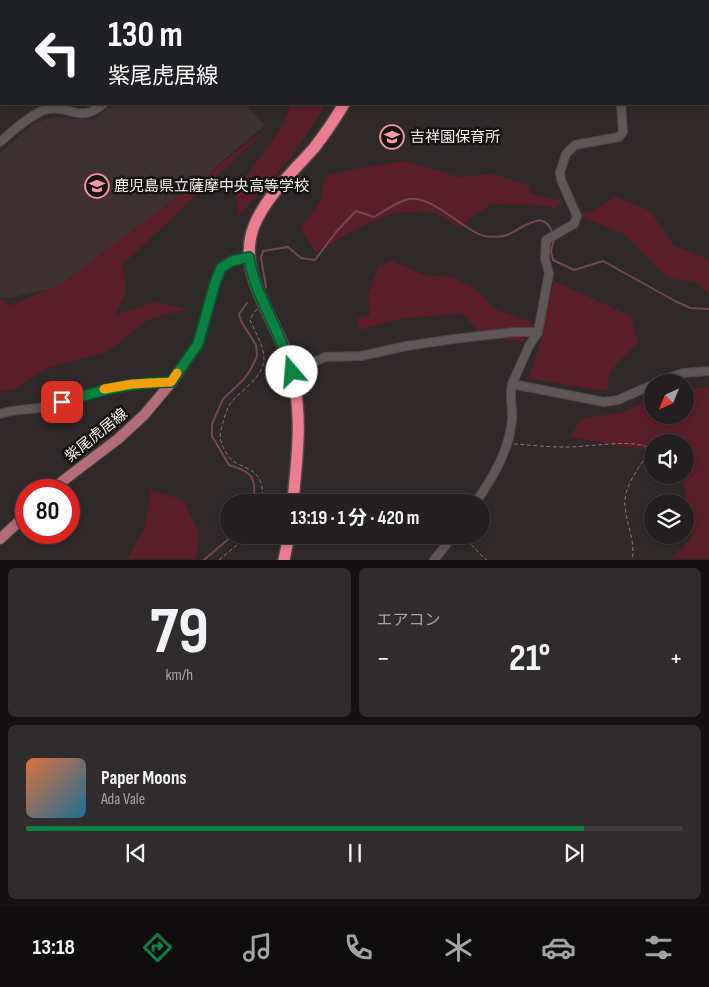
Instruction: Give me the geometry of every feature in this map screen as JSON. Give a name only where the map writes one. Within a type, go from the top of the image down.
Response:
[{"type":"highway","points":[[293,494],[298,404],[292,372],[251,271],[249,257],[254,228],[261,212],[315,147],[343,105]]},
{"type":"highway","points":[[284,560],[287,544]]},
{"type":"main road","name":"紫尾虎居線","points":[[65,479],[118,439],[144,414],[171,382],[198,344],[221,268],[232,261],[249,257]]},
{"type":"main road","points":[[0,539],[15,525]]},
{"type":"street","points":[[0,142],[47,106],[79,114],[90,113],[102,105]]},
{"type":"street","points":[[481,494],[493,477],[508,443],[512,418],[512,384],[529,346],[538,332],[549,273],[545,259],[546,240],[574,224],[577,216],[560,172],[566,154],[575,145],[619,137],[623,132],[621,105]]},
{"type":"street","points":[[292,372],[325,358],[361,356],[406,346],[454,339],[514,332],[538,332]]},
{"type":"street","points":[[680,374],[709,371]]},
{"type":"street","points":[[0,414],[39,408],[104,389],[132,384],[171,382]]},
{"type":"street","points":[[512,384],[604,402],[618,400],[644,388]]},
{"type":"street","points":[[434,560],[447,544]]},
{"type":"path","points":[[262,494],[262,486],[256,474],[230,458],[223,447],[220,436],[230,404],[262,368],[264,359],[263,348],[250,320],[252,314],[263,303]]},
{"type":"path","points":[[508,443],[567,448],[629,444],[648,448],[648,452],[628,487],[625,498],[632,536],[632,560]]},
{"type":"path","points":[[219,560],[238,544]]},
{"type":"path","points":[[470,544],[487,560]]},
{"type":"shaded area","name":"鹿児島県立薩摩中央高等学校","points":[[112,105],[245,105],[265,125],[154,219],[66,285],[9,298],[0,297],[0,153],[34,123],[54,117],[94,120]]},
{"type":"shaded area","points":[[291,105],[325,105],[289,160],[238,216],[236,192],[283,125]]},
{"type":"shaded area","points":[[268,128],[123,264],[126,292],[115,315],[155,302],[187,309],[149,319],[108,351],[48,368],[14,389],[0,392],[0,298],[10,306],[62,283]]},
{"type":"shaded area","points":[[406,161],[458,177],[492,174],[529,185],[530,194],[564,201],[555,209],[541,205],[491,204],[459,227],[436,213],[397,212],[358,228],[316,252],[301,228],[321,200],[325,176],[354,169]]},
{"type":"shaded area","points":[[616,197],[650,211],[673,245],[709,260],[709,294],[697,283],[668,278],[624,234],[576,215],[592,211]]},
{"type":"shaded area","points":[[392,261],[424,275],[452,277],[476,289],[495,309],[533,323],[531,334],[521,343],[480,334],[463,313],[404,319],[360,330],[356,319],[370,315],[368,295],[378,267]]},
{"type":"shaded area","points":[[554,281],[631,316],[638,342],[610,371],[607,391],[529,379],[545,326],[547,306]]},
{"type":"shaded area","points":[[709,387],[709,559],[672,559],[686,544],[694,544],[694,494],[686,494],[682,484],[694,484],[694,434],[644,434],[644,450],[570,437],[582,418],[622,413],[644,403],[644,424],[694,424],[694,388]]},
{"type":"shaded area","points":[[151,490],[183,500],[199,533],[196,559],[127,559],[145,528]]},
{"type":"waterway","points":[[266,287],[261,258],[263,251],[288,247],[301,258],[315,260],[336,232],[356,211],[374,217],[405,200],[414,199],[435,206],[484,236],[505,236],[531,222],[537,221],[543,221],[552,232]]},
{"type":"waterway","points":[[554,239],[551,251],[553,260],[574,270],[603,261],[690,308],[709,309]]},
{"type":"waterway","points":[[247,303],[239,314],[241,321],[256,345],[257,356],[243,380],[223,399],[212,424],[212,436],[229,465],[243,470],[252,477],[254,494]]},
{"type":"waterway","points":[[204,560],[223,544]]},
{"type":"slow traffic","points":[[104,389],[151,382],[171,382],[177,373]]},
{"type":"place","name":"吉祥園保育所","points":[[392,137]]},
{"type":"place","name":"鹿児島県立薩摩中央高等学校","points":[[97,186]]},
{"type":"route","points":[[62,402],[104,389],[151,382],[171,382],[198,344],[221,268],[232,261],[249,257],[255,283],[281,341],[292,372]]}]
